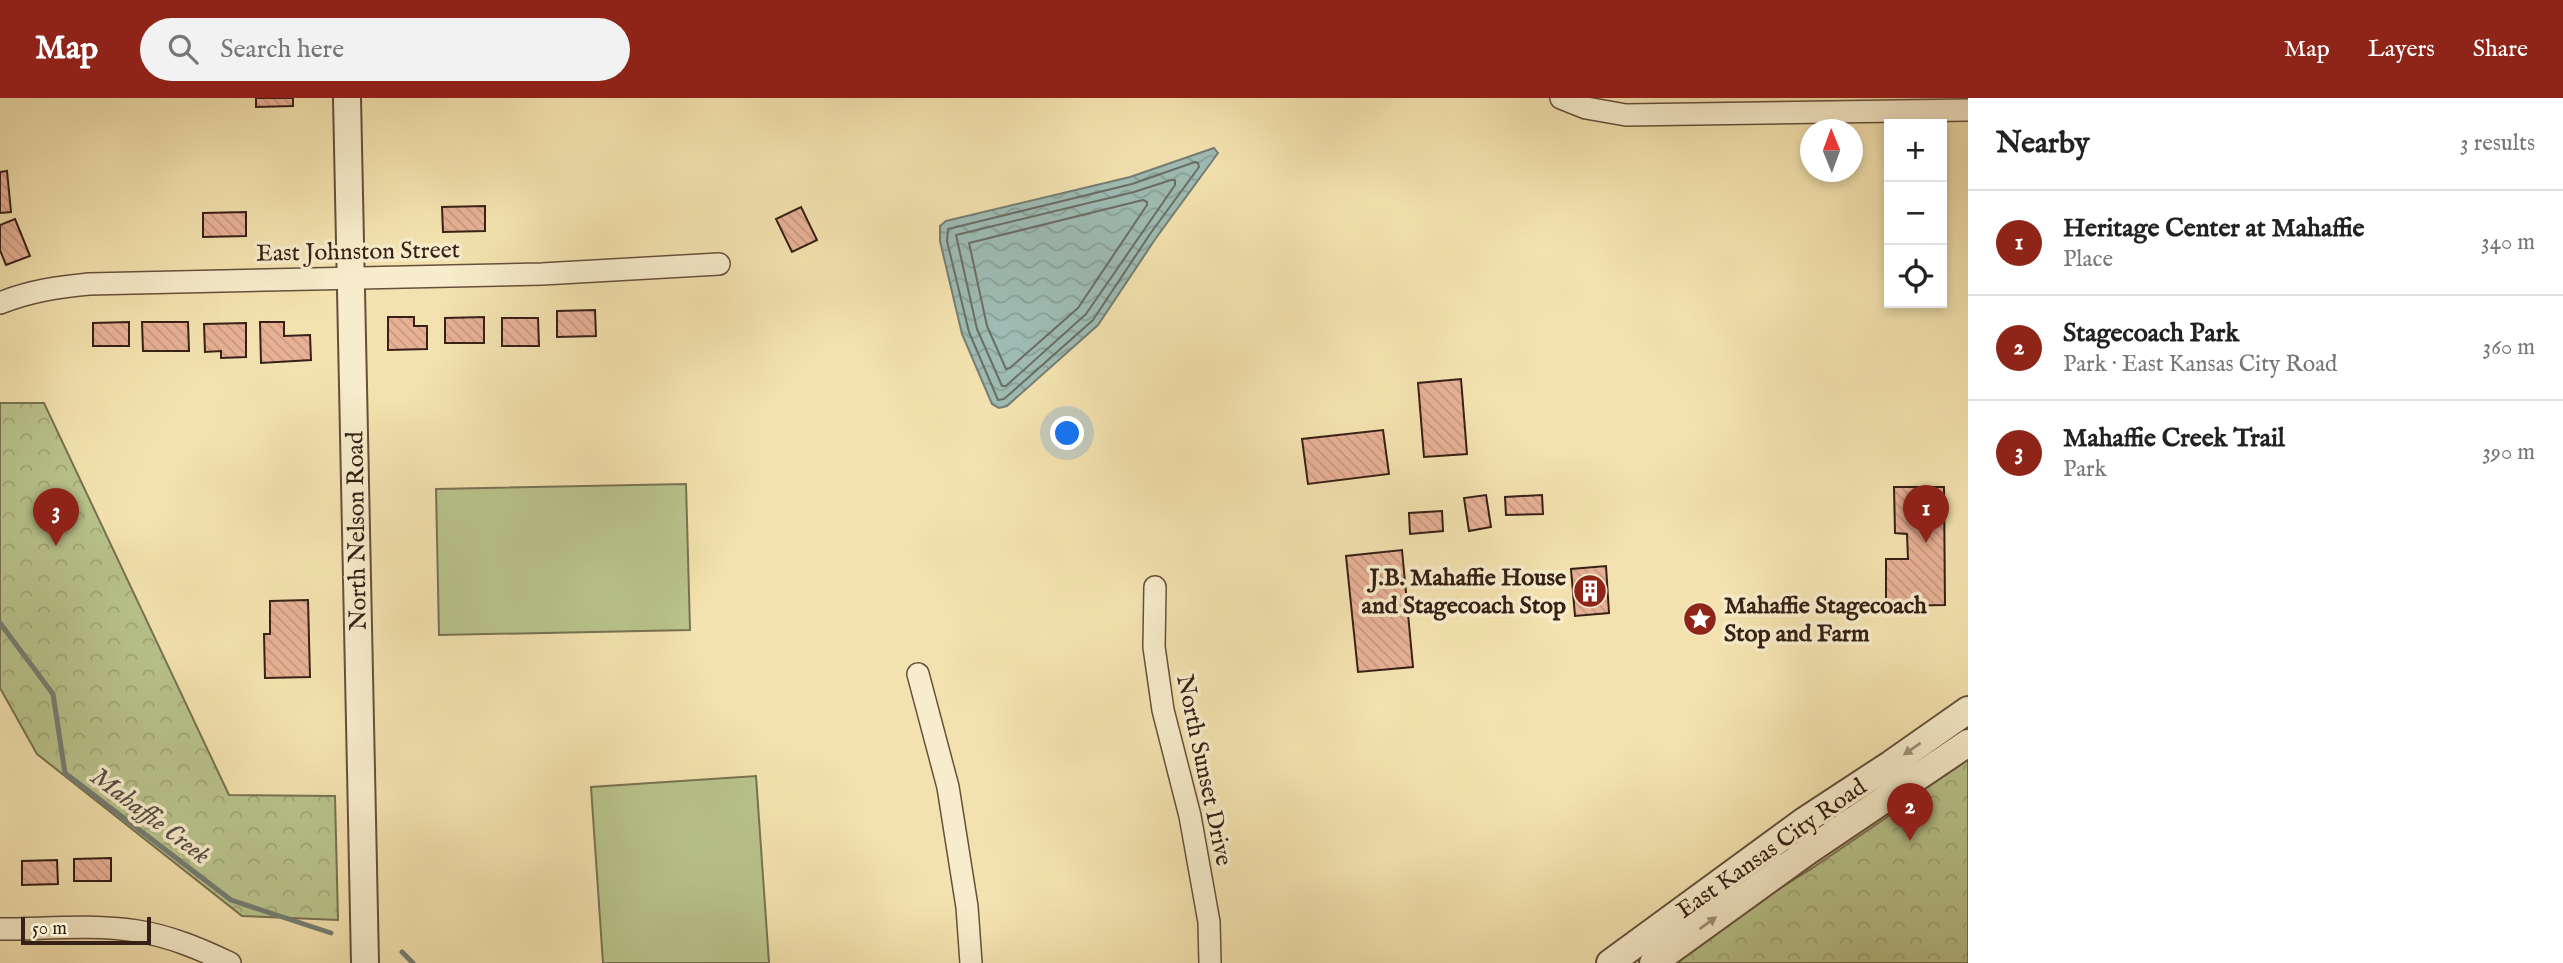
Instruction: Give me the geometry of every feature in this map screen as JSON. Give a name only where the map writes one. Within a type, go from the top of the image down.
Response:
[{"type":"street","name":"North Nelson Road","points":[[347,98],[365,963]]},
{"type":"street","points":[[1561,98],[1586,108],[1626,115],[1968,110]]},
{"type":"street","name":"East Johnston Street","points":[[0,303],[22,294],[52,287],[89,284],[542,274],[719,264]]},
{"type":"street","name":"North Sunset Drive","points":[[1155,587],[1154,647],[1157,673],[1163,710],[1189,816],[1206,908],[1210,963]]},
{"type":"street","points":[[918,674],[948,787],[967,907],[971,963]]},
{"type":"street","name":"East Kansas City Road","points":[[1610,963],[1804,821],[1968,710]]},
{"type":"street","name":"East Kansas City Road","points":[[1653,963],[1888,795],[1968,743]]},
{"type":"street","points":[[0,929],[92,928],[136,931],[193,946],[230,963]]},
{"type":"green space","points":[[0,403],[44,403],[229,795],[335,796],[338,920],[242,916],[37,754],[0,688]]},
{"type":"green space","points":[[686,484],[690,630],[439,635],[436,489]]},
{"type":"green space","points":[[1968,751],[1968,963],[1667,963],[1712,930],[1811,869],[1893,813],[1924,780]]},
{"type":"green space","points":[[756,776],[769,963],[603,963],[591,787]]},
{"type":"water","points":[[1214,148],[1218,153],[1156,238],[1098,325],[1007,406],[999,408],[992,404],[962,334],[940,241],[940,226],[946,221],[1130,177]]},
{"type":"building","points":[[256,98],[293,98],[293,106],[256,107]]},
{"type":"building","points":[[7,171],[11,212],[0,213],[0,172]]},
{"type":"building","points":[[485,206],[485,231],[443,232],[442,207]]},
{"type":"building","points":[[801,207],[817,240],[792,252],[776,219]]},
{"type":"building","points":[[246,212],[246,236],[203,237],[203,213]]},
{"type":"building","points":[[15,219],[30,256],[6,265],[0,250],[0,225]]},
{"type":"building","points":[[595,310],[596,336],[557,337],[557,311]]},
{"type":"building","points":[[388,317],[414,317],[414,326],[427,326],[427,349],[388,350]]},
{"type":"building","points":[[484,317],[484,343],[445,343],[445,318]]},
{"type":"building","points":[[502,318],[538,318],[539,346],[502,346]]},
{"type":"building","points":[[129,322],[129,346],[93,346],[93,323]]},
{"type":"building","points":[[142,322],[188,322],[189,351],[143,351]]},
{"type":"building","points":[[260,322],[284,322],[284,336],[310,335],[311,360],[261,363]]},
{"type":"building","points":[[246,323],[246,357],[221,358],[221,351],[205,352],[204,324]]},
{"type":"building","points":[[1461,379],[1467,454],[1424,457],[1418,383]]},
{"type":"building","points":[[1383,430],[1389,474],[1308,484],[1302,439]]},
{"type":"building","points":[[1894,487],[1944,487],[1945,605],[1886,606],[1886,559],[1908,559],[1907,534],[1895,533]]},
{"type":"building","points":[[1486,495],[1491,527],[1469,531],[1464,498]]},
{"type":"building","points":[[1542,495],[1543,514],[1506,515],[1505,497]]},
{"type":"building","points":[[1442,511],[1443,531],[1410,534],[1409,513]]},
{"type":"building","points":[[1402,550],[1413,667],[1358,672],[1346,556]]},
{"type":"building","name":"J.B. Mahaffie House and Stagecoach Stop","points":[[1606,566],[1609,613],[1575,616],[1571,569]]},
{"type":"building","points":[[308,600],[310,677],[265,678],[264,634],[270,634],[270,601]]},
{"type":"building","points":[[111,858],[111,881],[74,881],[74,859]]},
{"type":"building","points":[[57,860],[58,884],[22,885],[22,861]]},
{"type":"waterway","name":"Mahaffie Creek","points":[[0,623],[53,694],[65,773],[231,900],[331,933]]},
{"type":"waterway","name":"Mahaffie Creek","points":[[402,952],[413,963]]},
{"type":"place","name":"Heritage Center at Mahaffie","points":[[1926,543]]},
{"type":"place","name":"Mahaffie Creek Trail","points":[[56,546]]},
{"type":"place","name":"J.B. Mahaffie House and Stagecoach Stop","points":[[1590,591]]},
{"type":"place","name":"Mahaffie Stagecoach Stop and Farm","points":[[1700,619]]},
{"type":"place","name":"Stagecoach Park","points":[[1910,841]]}]
